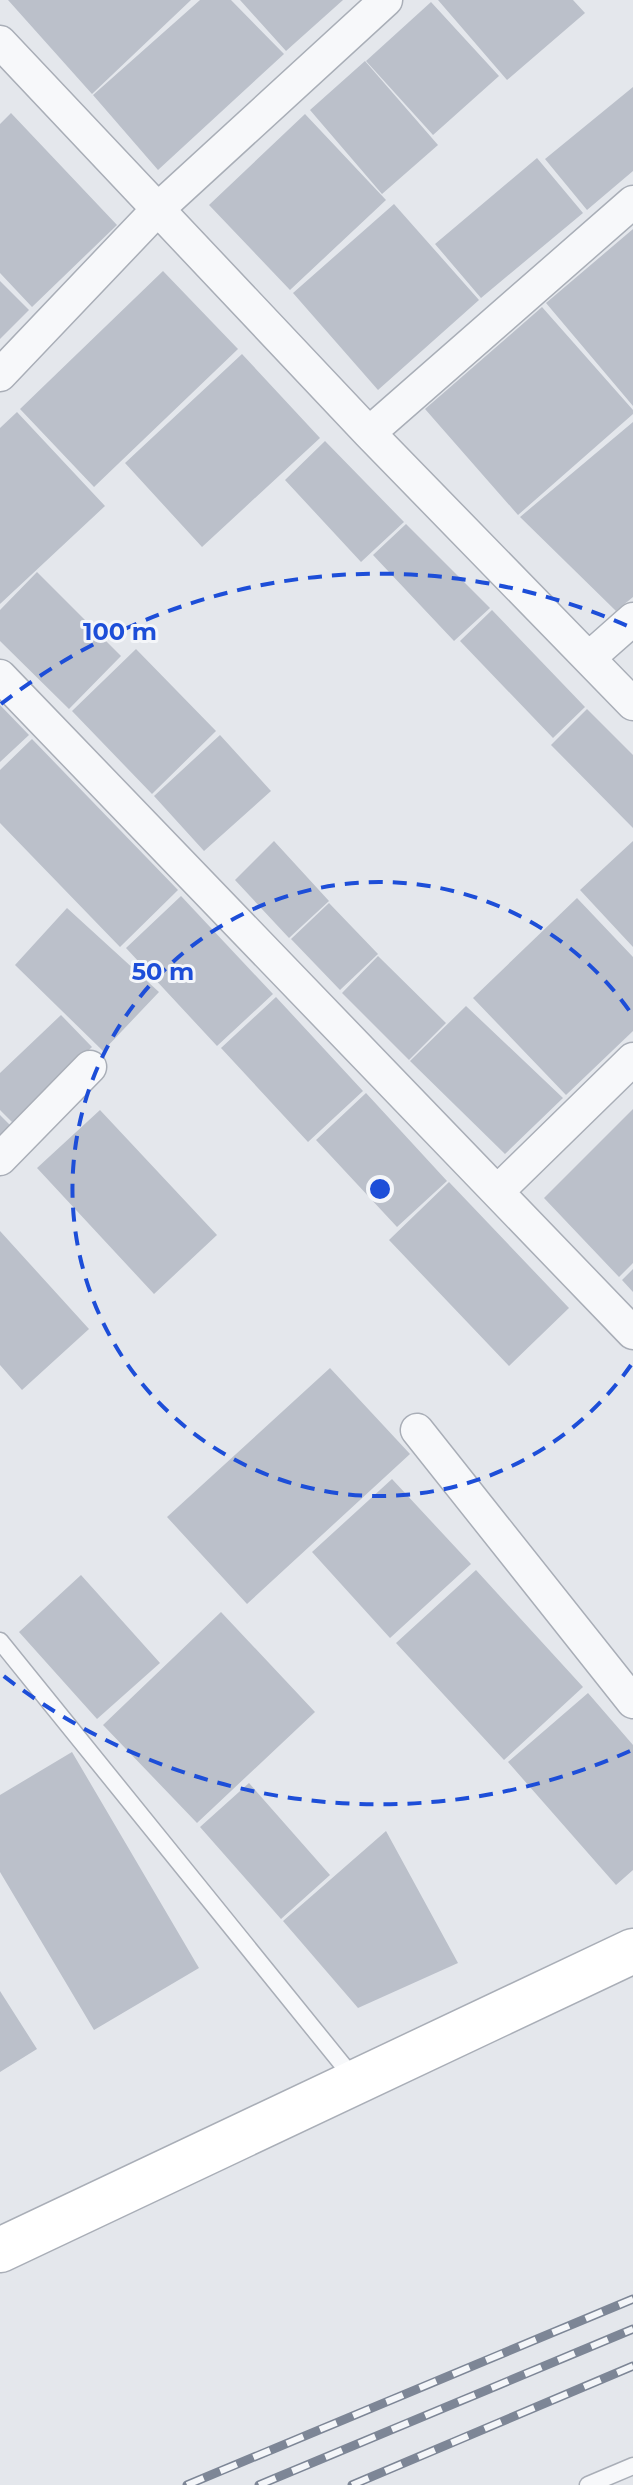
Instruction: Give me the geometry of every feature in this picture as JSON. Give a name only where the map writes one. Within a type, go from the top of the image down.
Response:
[{"type":"street","points":[[0,375],[158,209],[386,0]]},
{"type":"street","points":[[0,42],[369,433],[633,704]]},
{"type":"street","points":[[369,433],[633,202]]},
{"type":"street","points":[[589,658],[633,619]]},
{"type":"street","points":[[0,676],[499,1190],[633,1333]]},
{"type":"street","points":[[499,1190],[633,1059]]},
{"type":"street","points":[[0,1159],[90,1067]]},
{"type":"street","points":[[417,1430],[633,1702]]},
{"type":"street","points":[[0,2250],[633,1951]]},
{"type":"lane","points":[[0,1641],[356,2081]]},
{"type":"lane","points":[[588,2485],[633,2466]]},
{"type":"building","points":[[8,0],[191,0],[92,94]]},
{"type":"building","points":[[200,0],[231,0],[284,54],[158,170],[93,95]]},
{"type":"building","points":[[240,0],[343,0],[286,51]]},
{"type":"building","points":[[438,0],[573,0],[585,13],[507,80]]},
{"type":"building","points":[[431,2],[499,76],[433,135],[366,61]]},
{"type":"building","points":[[365,61],[438,145],[382,194],[310,110]]},
{"type":"building","points":[[633,87],[633,171],[587,210],[545,159]]},
{"type":"building","points":[[11,113],[117,225],[32,307],[0,273],[0,124]]},
{"type":"building","points":[[305,114],[386,200],[290,290],[209,205]]},
{"type":"building","points":[[537,158],[583,213],[481,298],[435,244]]},
{"type":"building","points":[[394,204],[479,300],[378,390],[293,293]]},
{"type":"building","points":[[633,229],[633,406],[546,303]]},
{"type":"building","points":[[163,271],[238,349],[94,487],[20,409]]},
{"type":"building","points":[[0,281],[29,310],[0,339]]},
{"type":"building","points":[[542,307],[633,410],[633,414],[518,515],[425,409]]},
{"type":"building","points":[[242,354],[320,438],[202,547],[125,463]]},
{"type":"building","points":[[17,412],[105,506],[0,604],[0,428]]},
{"type":"building","points":[[633,422],[633,597],[616,611],[520,517]]},
{"type":"building","points":[[325,441],[404,522],[361,562],[285,480]]},
{"type":"building","points":[[406,524],[490,608],[454,641],[373,555]]},
{"type":"building","points":[[37,572],[121,656],[69,709],[0,641],[0,610]]},
{"type":"building","points":[[492,610],[585,707],[553,738],[460,641]]},
{"type":"building","points":[[136,649],[216,731],[152,794],[72,711]]},
{"type":"building","points":[[0,705],[29,735],[0,762]]},
{"type":"building","points":[[587,709],[633,755],[633,828],[551,745]]},
{"type":"building","points":[[220,735],[271,791],[204,851],[154,796]]},
{"type":"building","points":[[32,739],[178,890],[120,947],[0,823],[0,770]]},
{"type":"building","points":[[274,841],[329,901],[289,938],[235,880]]},
{"type":"building","points":[[633,841],[633,947],[580,890]]},
{"type":"building","points":[[181,896],[273,994],[217,1046],[126,948]]},
{"type":"building","points":[[577,898],[633,957],[633,1031],[566,1095],[473,998]]},
{"type":"building","points":[[329,903],[378,954],[340,990],[291,939]]},
{"type":"building","points":[[67,908],[159,992],[103,1051],[15,965]]},
{"type":"building","points":[[378,956],[446,1023],[409,1060],[342,993]]},
{"type":"building","points":[[276,997],[363,1091],[308,1142],[221,1048]]},
{"type":"building","points":[[466,1006],[563,1098],[505,1154],[410,1061]]},
{"type":"building","points":[[61,1015],[92,1047],[13,1123],[0,1110],[0,1073]]},
{"type":"building","points":[[366,1093],[447,1181],[397,1227],[316,1140]]},
{"type":"building","points":[[633,1109],[633,1263],[619,1277],[544,1198]]},
{"type":"building","points":[[100,1110],[217,1235],[154,1294],[37,1168]]},
{"type":"building","points":[[0,1115],[10,1125],[0,1136]]},
{"type":"building","points":[[449,1182],[569,1308],[509,1366],[389,1240]]},
{"type":"building","points":[[0,1231],[89,1329],[22,1390],[0,1365]]},
{"type":"building","points":[[633,1269],[633,1292],[622,1280]]},
{"type":"building","points":[[330,1368],[410,1454],[247,1604],[167,1517]]},
{"type":"building","points":[[392,1479],[471,1564],[390,1638],[312,1552]]},
{"type":"building","points":[[476,1570],[583,1687],[504,1760],[396,1643]]},
{"type":"building","points":[[81,1575],[160,1663],[97,1719],[19,1632]]},
{"type":"building","points":[[221,1612],[315,1712],[197,1823],[103,1725]]},
{"type":"building","points":[[588,1693],[633,1745],[633,1870],[616,1885],[508,1762]]},
{"type":"building","points":[[72,1752],[199,1968],[94,2030],[0,1872],[0,1795]]},
{"type":"building","points":[[249,1783],[330,1875],[281,1919],[200,1827]]},
{"type":"building","points":[[386,1831],[458,1963],[358,2008],[283,1921]]},
{"type":"building","points":[[0,1991],[37,2049],[0,2072]]},
{"type":"railway","points":[[187,2485],[633,2299]]},
{"type":"railway","points":[[259,2485],[633,2329]]},
{"type":"railway","points":[[352,2485],[633,2366]]}]
